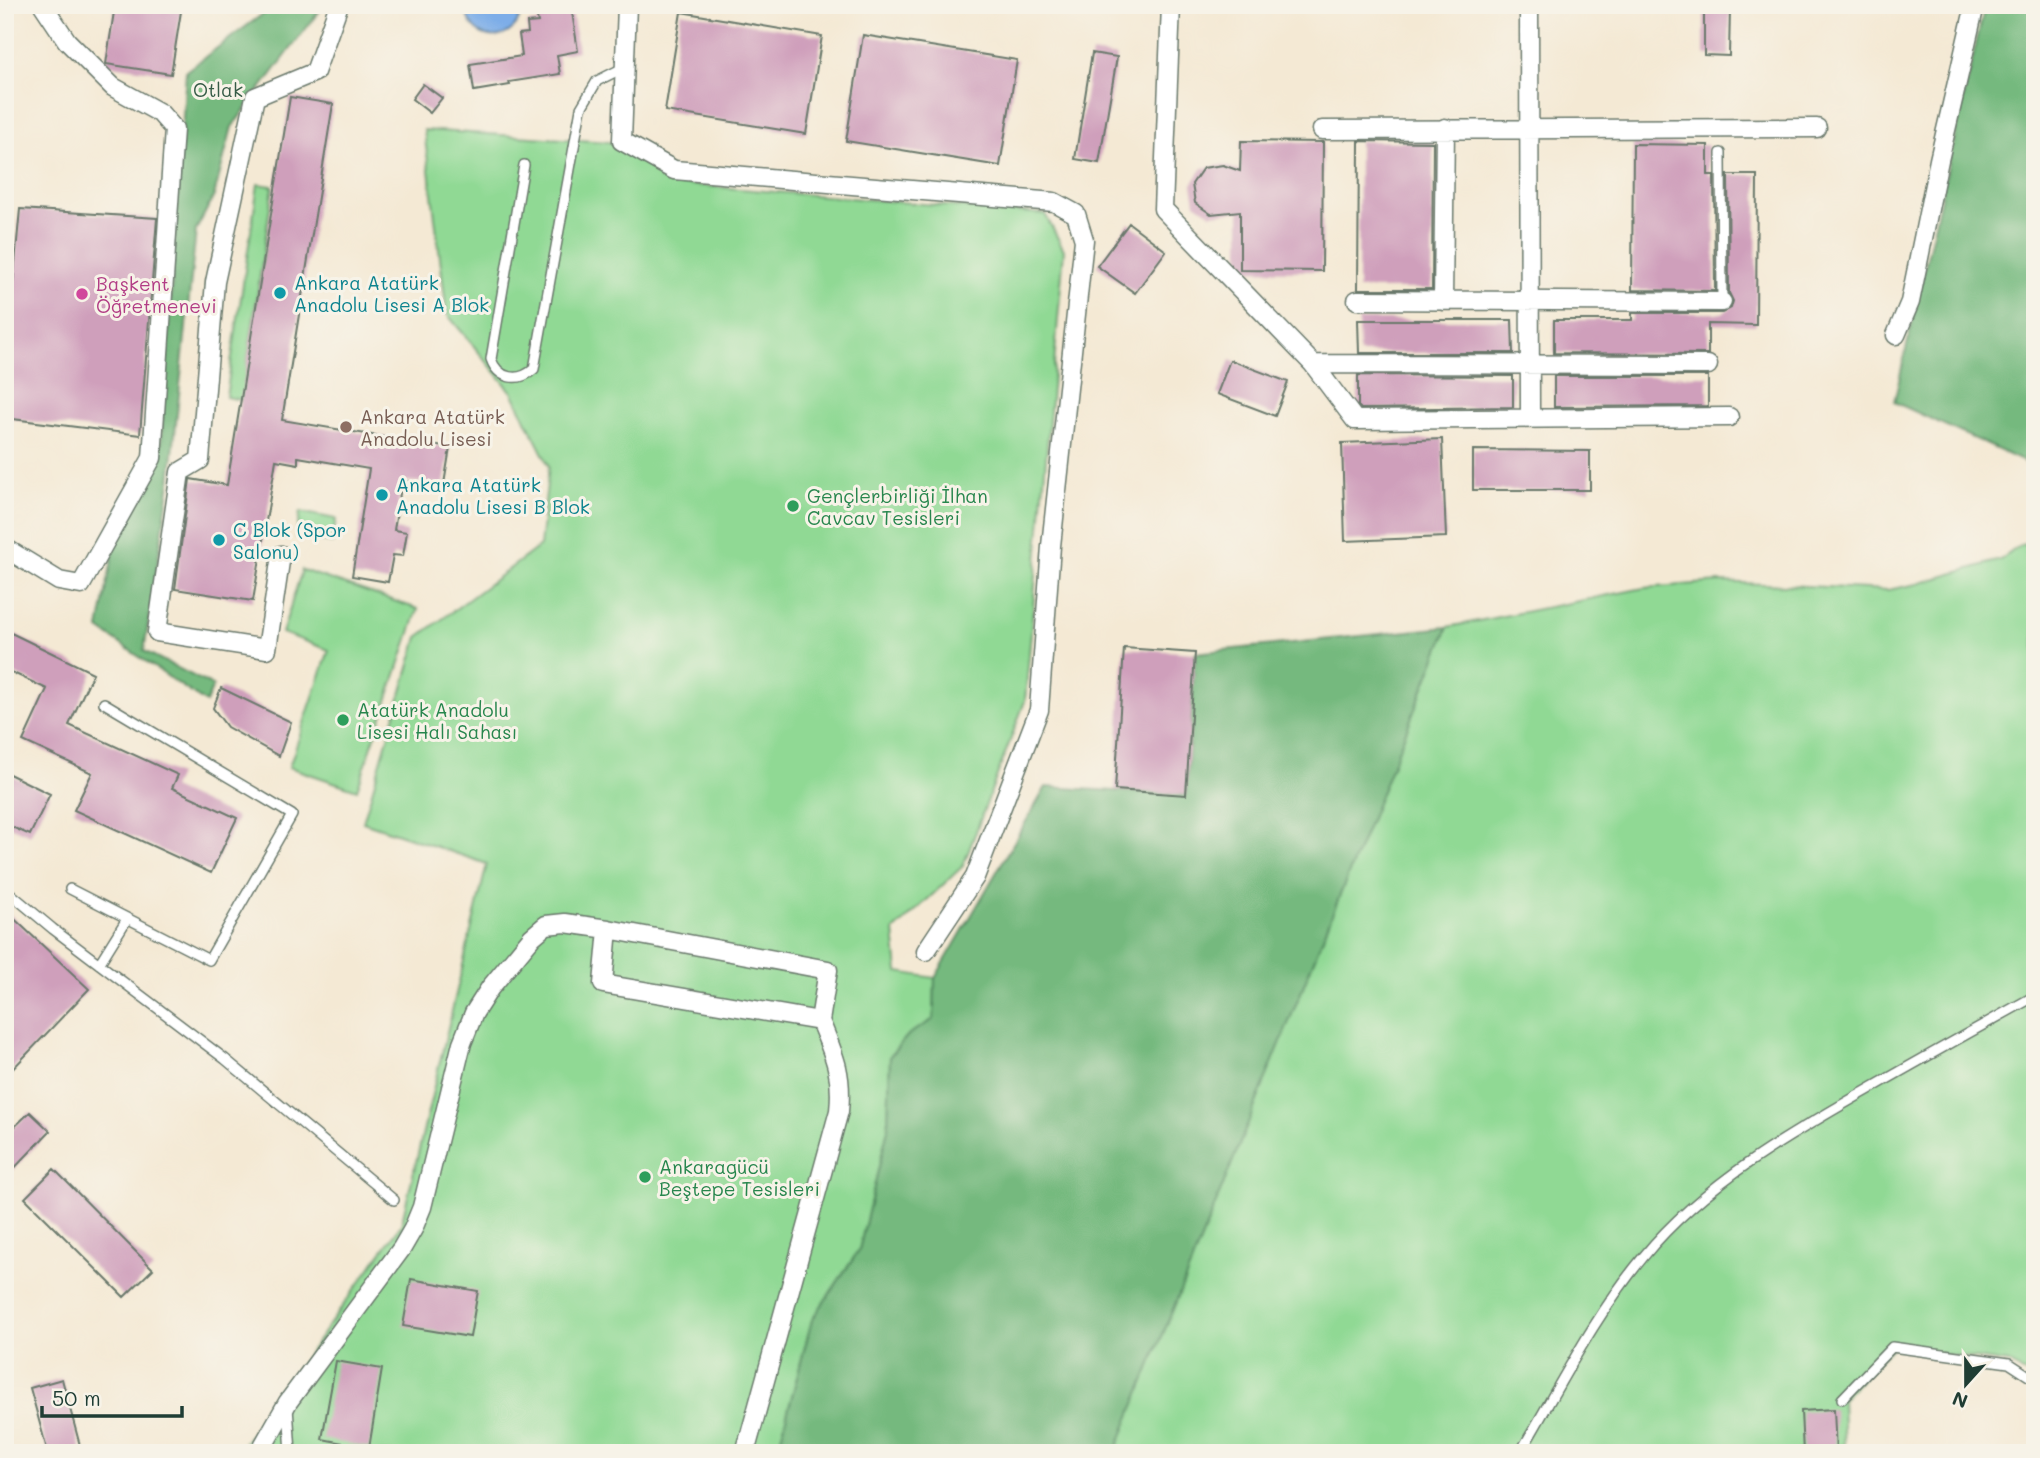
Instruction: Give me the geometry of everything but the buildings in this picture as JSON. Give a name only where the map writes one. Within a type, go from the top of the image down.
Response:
[{"type":"street","points":[[5,548],[59,581],[81,585],[152,458],[154,430],[174,129],[160,113],[113,87],[67,41],[43,5]]},
{"type":"street","points":[[627,5],[622,141],[674,170],[1054,202],[1076,214],[1084,240],[1051,546],[1039,710],[975,877],[926,951]]},
{"type":"street","points":[[1171,5],[1163,209],[1313,364],[1355,420],[1729,417]]},
{"type":"street","points":[[1529,5],[1530,417]]},
{"type":"street","points":[[1896,335],[1910,302],[1975,5]]},
{"type":"street","points":[[281,555],[267,649],[157,632],[180,472],[200,460],[215,282],[255,97],[315,72],[338,7]]},
{"type":"street","points":[[1443,301],[1445,128]]},
{"type":"street","points":[[1322,130],[1817,128]]},
{"type":"street","points":[[1357,300],[1722,302]]},
{"type":"street","points":[[1313,364],[1708,365]]},
{"type":"street","points":[[259,1453],[288,1402],[402,1248],[413,1229],[422,1207],[462,1043],[474,1013],[490,988],[532,937],[546,925],[565,923],[828,970],[820,1021],[835,1056],[842,1084],[839,1111],[745,1453]]},
{"type":"street","points":[[608,929],[603,984],[820,1021]]},
{"type":"lane","points":[[524,166],[491,359],[503,375],[516,378],[523,377],[534,369],[581,108],[597,81],[625,67]]},
{"type":"lane","points":[[1721,153],[1722,302]]},
{"type":"lane","points":[[70,889],[209,960],[292,815],[104,703]]},
{"type":"lane","points":[[5,889],[225,1059],[394,1200]]},
{"type":"lane","points":[[100,964],[127,919]]},
{"type":"lane","points":[[1520,1453],[1606,1307],[1644,1255],[1688,1210],[1749,1163],[1815,1120],[2035,996]]},
{"type":"lane","points":[[1842,1399],[1892,1348],[2009,1363],[2035,1380]]},
{"type":"lane","points":[[288,1402],[291,1453]]},
{"type":"green space","name":"Otlak","points":[[275,5],[323,6],[232,127],[214,196],[196,230],[170,482],[144,651],[213,686],[206,703],[99,629],[117,532],[160,462],[186,71]]},
{"type":"green space","points":[[1985,5],[2035,5],[2035,467],[1894,402]]},
{"type":"green space","name":"Gençlerbirliği İlhan Cavcav Tesisleri","points":[[424,130],[610,142],[680,184],[1045,214],[1064,250],[1025,701],[963,866],[894,931],[898,972],[935,978],[934,1019],[909,1034],[890,1056],[888,1129],[859,1250],[812,1320],[777,1453],[237,1453],[401,1225],[487,864],[363,822],[418,637],[540,546],[549,466],[512,392],[447,314]]},
{"type":"green space","points":[[258,184],[273,186],[242,400],[226,397]]},
{"type":"green space","points":[[300,512],[336,519],[332,543],[296,537]]},
{"type":"green space","points":[[2035,540],[2035,1380],[2009,1363],[1892,1347],[1842,1399],[1844,1453],[1115,1453],[1448,627],[1644,588],[1720,582],[1888,590],[2000,560],[2021,545]]},
{"type":"green space","points":[[302,570],[418,609],[357,790],[289,767],[329,650],[282,633]]},
{"type":"green space","points":[[1448,627],[1115,1453],[777,1453],[812,1320],[859,1250],[888,1129],[890,1056],[909,1034],[934,1019],[935,978],[1046,787],[1186,795],[1195,653]]},
{"type":"water","points":[[466,5],[521,5],[519,19],[513,29],[504,35],[494,36],[484,35],[475,29],[468,19]]},
{"type":"place","name":"Ankara Atatürk Anadolu Lisesi A Blok","points":[[280,293]]},
{"type":"place","name":"Başkent Öğretmenevi","points":[[82,294]]},
{"type":"place","name":"Ankara Atatürk Anadolu Lisesi","points":[[346,427]]},
{"type":"place","name":"Ankara Atatürk Anadolu Lisesi B Blok","points":[[382,495]]},
{"type":"place","name":"Gençlerbirliği İlhan Cavcav Tesisleri","points":[[793,506]]},
{"type":"place","name":"C Blok (Spor Salonu)","points":[[219,540]]},
{"type":"place","name":"Atatürk Anadolu Lisesi Halı Sahası","points":[[343,720]]},
{"type":"place","name":"Ankaragücü Beştepe Tesisleri","points":[[645,1177]]}]
